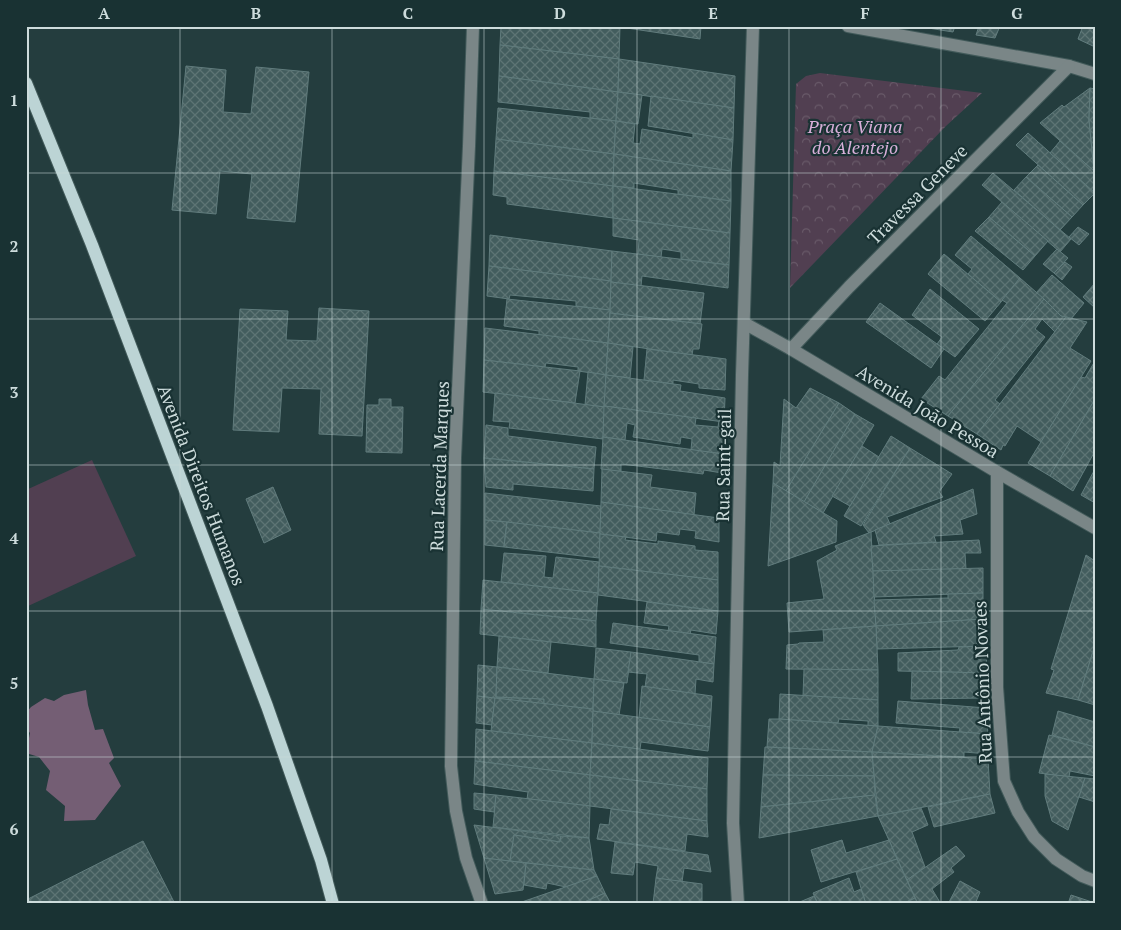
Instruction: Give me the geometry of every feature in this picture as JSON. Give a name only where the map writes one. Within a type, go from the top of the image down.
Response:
[{"type":"main road","name":"Avenida Direitos Humanos","points":[[26,83],[92,245],[267,706],[321,860],[333,904]]},
{"type":"street","name":"Rua Lacerda Marques","points":[[473,26],[455,458],[452,766],[456,811],[466,858],[482,904]]},
{"type":"street","name":"Rua Saint-gail","points":[[738,904],[733,823],[744,323],[753,26]]},
{"type":"street","points":[[848,26],[1069,66],[1095,74]]},
{"type":"street","name":"Travessa Geneve","points":[[791,349],[849,287],[1069,66]]},
{"type":"street","name":"Avenida João Pessoa","points":[[744,323],[1095,528]]},
{"type":"street","name":"Rua Antônio Novaes","points":[[997,472],[997,687],[1004,781],[1018,812],[1034,837],[1056,859],[1082,876],[1095,881]]},
{"type":"green space","name":"Praça Viana do Alentejo","points":[[820,73],[982,93],[946,126],[790,288],[796,84],[806,76]]},
{"type":"green space","points":[[92,460],[136,556],[26,607],[26,490]]},
{"type":"shaded area","points":[[86,690],[95,730],[103,729],[114,758],[109,763],[121,786],[95,820],[64,821],[65,806],[46,790],[50,771],[39,757],[26,753],[30,733],[26,728],[26,713],[31,707],[45,698],[54,701],[64,695]]},
{"type":"building","points":[[501,26],[620,26],[619,59],[500,45]]},
{"type":"building","points":[[701,26],[700,39],[620,27]]},
{"type":"building","points":[[923,26],[955,26],[953,32]]},
{"type":"building","points":[[979,26],[1000,26],[995,38],[976,35]]},
{"type":"building","points":[[1083,26],[1095,26],[1095,47],[1078,39]]},
{"type":"building","points":[[500,45],[619,59],[618,92],[499,76]]},
{"type":"building","points":[[619,59],[735,76],[734,108],[618,92]]},
{"type":"building","points":[[186,66],[226,70],[223,112],[251,114],[256,67],[309,72],[295,222],[247,218],[252,174],[220,171],[216,214],[172,210]]},
{"type":"building","points":[[499,76],[618,92],[616,121],[590,118],[590,112],[498,102]]},
{"type":"building","points":[[1090,88],[1089,120],[1094,171],[1040,123],[1062,105],[1064,107]]},
{"type":"building","points":[[1090,88],[1095,89],[1094,171],[1089,120]]},
{"type":"building","points":[[618,92],[642,95],[638,124],[616,121]]},
{"type":"building","points":[[651,96],[734,108],[733,140],[648,126]]},
{"type":"building","points":[[498,108],[616,121],[614,154],[496,139]]},
{"type":"building","points":[[616,121],[635,124],[633,143],[640,144],[642,129],[693,138],[693,133],[733,140],[731,171],[614,154]]},
{"type":"building","points":[[1028,133],[1095,193],[1083,205],[1016,145]]},
{"type":"building","points":[[496,139],[614,154],[613,186],[494,171]]},
{"type":"building","points":[[1060,141],[1094,171],[1095,193],[1050,153]]},
{"type":"building","points":[[614,154],[731,171],[731,201],[678,194],[678,190],[634,183],[634,188],[613,186]]},
{"type":"building","points":[[1038,165],[1083,205],[1072,217],[1026,177]]},
{"type":"building","points":[[494,171],[613,186],[613,218],[507,204],[507,197],[493,195]]},
{"type":"building","points":[[993,173],[1071,239],[1060,252],[982,185]]},
{"type":"building","points":[[1026,177],[1072,217],[1060,230],[1014,190]]},
{"type":"building","points":[[613,186],[731,201],[730,233],[613,218]]},
{"type":"building","points":[[1002,202],[1048,241],[1035,256],[989,217]]},
{"type":"building","points":[[989,217],[1035,256],[1023,270],[975,231]]},
{"type":"building","points":[[613,218],[730,233],[729,265],[681,259],[681,252],[662,249],[661,257],[638,254],[639,240],[613,236]]},
{"type":"building","points":[[1078,227],[1089,234],[1079,245],[1069,237]]},
{"type":"building","points":[[490,235],[612,251],[611,281],[489,266]]},
{"type":"building","points":[[971,236],[1020,278],[1001,302],[968,274],[972,269],[955,255]]},
{"type":"building","points":[[1057,249],[1068,258],[1054,273],[1043,264]]},
{"type":"building","points":[[612,251],[729,265],[728,288],[642,276],[641,286],[611,282]]},
{"type":"building","points":[[944,254],[1001,302],[985,321],[928,274]]},
{"type":"building","points":[[1065,262],[1072,267],[1062,280],[1054,273]]},
{"type":"building","points":[[489,266],[611,281],[610,310],[576,306],[576,301],[510,295],[509,299],[487,296]]},
{"type":"building","points":[[1052,275],[1084,303],[1071,319],[1061,316],[1036,293]]},
{"type":"building","points":[[1020,278],[1044,299],[948,416],[921,399],[939,376],[945,380],[1007,303],[1002,300]]},
{"type":"building","points":[[611,282],[704,293],[700,324],[610,313]]},
{"type":"building","points":[[1095,283],[1095,308],[1083,297]]},
{"type":"building","points":[[930,289],[979,329],[955,357],[937,344],[942,337],[912,315]]},
{"type":"building","points":[[507,299],[610,310],[608,343],[539,335],[539,331],[504,326]]},
{"type":"building","points":[[1044,299],[1061,316],[1066,317],[1055,332],[1042,319],[1035,329],[1045,337],[995,400],[1000,404],[977,434],[948,416]]},
{"type":"building","points":[[880,303],[944,349],[931,368],[866,322]]},
{"type":"building","points":[[319,308],[369,311],[362,436],[319,434],[321,389],[282,388],[279,432],[233,430],[240,309],[288,311],[286,340],[317,341]]},
{"type":"building","points":[[610,313],[702,324],[699,349],[693,349],[692,355],[608,343]]},
{"type":"building","points":[[1066,317],[1087,322],[1070,348],[1091,361],[1041,442],[1017,426],[1001,450],[977,434]]},
{"type":"building","points":[[485,328],[608,343],[606,375],[578,371],[578,367],[546,363],[545,367],[484,360]]},
{"type":"building","points":[[608,343],[633,347],[630,378],[606,375]]},
{"type":"building","points":[[647,349],[726,359],[725,390],[699,388],[699,384],[673,380],[673,384],[644,380]]},
{"type":"building","points":[[484,360],[580,371],[575,403],[483,392]]},
{"type":"building","points":[[1095,361],[1095,399],[1050,476],[1028,463],[1081,377],[1085,378]]},
{"type":"building","points":[[588,372],[606,375],[605,407],[585,405]]},
{"type":"building","points":[[606,375],[681,385],[680,391],[725,398],[724,422],[604,406]]},
{"type":"building","points":[[810,388],[839,403],[786,491],[773,483],[774,462],[780,466],[784,399],[796,408]]},
{"type":"building","points":[[495,393],[605,407],[603,439],[509,428],[510,422],[493,421]]},
{"type":"building","points":[[379,399],[391,399],[391,407],[403,407],[402,453],[366,452],[367,405],[379,405]]},
{"type":"building","points":[[1095,399],[1095,451],[1073,491],[1050,476]]},
{"type":"building","points":[[839,403],[855,414],[804,502],[786,491]]},
{"type":"building","points":[[604,406],[696,418],[695,425],[718,427],[719,421],[724,422],[723,454],[691,450],[692,439],[681,437],[680,444],[633,437],[635,425],[627,423],[625,440],[603,437]]},
{"type":"building","points":[[855,414],[874,425],[823,513],[804,502]]},
{"type":"building","points":[[486,425],[508,428],[508,436],[596,447],[594,469],[484,458]]},
{"type":"building","points":[[891,436],[910,448],[861,526],[844,516]]},
{"type":"building","points":[[603,437],[723,454],[722,473],[704,470],[703,474],[621,464],[621,472],[601,469]]},
{"type":"building","points":[[862,446],[879,457],[850,506],[832,496]]},
{"type":"building","points":[[910,448],[952,474],[939,492],[943,497],[887,517],[890,524],[869,533],[863,525]]},
{"type":"building","points":[[484,458],[594,469],[593,491],[513,484],[513,490],[486,487]]},
{"type":"building","points":[[602,469],[652,475],[650,487],[696,493],[694,515],[601,502]]},
{"type":"building","points":[[1095,469],[1095,503],[1081,495]]},
{"type":"building","points":[[773,483],[837,521],[836,542],[768,566]]},
{"type":"building","points":[[273,487],[291,530],[264,543],[246,499]]},
{"type":"building","points":[[973,489],[977,514],[960,520],[963,534],[934,536],[936,542],[879,545],[875,530]]},
{"type":"building","points":[[485,493],[601,506],[600,533],[485,520]]},
{"type":"building","points":[[601,502],[719,518],[719,542],[695,538],[696,531],[680,529],[679,535],[657,532],[656,541],[600,534]]},
{"type":"building","points":[[485,520],[507,522],[504,547],[485,545]]},
{"type":"building","points":[[507,522],[600,533],[599,558],[504,547]]},
{"type":"building","points":[[871,532],[876,626],[789,632],[787,603],[824,599],[817,561],[837,550],[835,546]]},
{"type":"building","points":[[600,534],[626,537],[625,540],[658,544],[658,541],[695,546],[695,550],[718,552],[718,580],[599,566]]},
{"type":"building","points":[[979,540],[981,553],[965,553],[966,569],[873,571],[871,546]]},
{"type":"building","points":[[504,553],[546,556],[544,577],[553,578],[556,557],[599,562],[598,593],[501,582]]},
{"type":"building","points":[[1086,555],[1095,561],[1095,645],[1078,700],[1046,693],[1054,670],[1051,669]]},
{"type":"building","points":[[599,566],[718,580],[718,611],[598,595]]},
{"type":"building","points":[[983,568],[983,593],[874,597],[873,571]]},
{"type":"building","points":[[483,580],[598,593],[596,621],[481,609]]},
{"type":"building","points":[[983,593],[983,619],[876,626],[874,600],[948,598],[948,594]]},
{"type":"building","points":[[647,602],[718,611],[716,634],[691,630],[690,634],[668,631],[669,626],[644,623]]},
{"type":"building","points":[[481,609],[596,621],[596,647],[480,634]]},
{"type":"building","points":[[983,619],[985,646],[877,649],[876,626]]},
{"type":"building","points":[[613,623],[716,637],[714,664],[699,662],[699,655],[610,643]]},
{"type":"building","points":[[876,626],[878,670],[786,669],[787,645],[824,642],[823,630]]},
{"type":"building","points":[[499,636],[551,642],[548,673],[497,667]]},
{"type":"building","points":[[1095,645],[1095,705],[1078,700]]},
{"type":"building","points":[[987,646],[986,673],[898,671],[898,653],[958,650],[959,647]]},
{"type":"building","points":[[596,648],[631,652],[627,683],[594,679]]},
{"type":"building","points":[[631,652],[714,664],[713,682],[696,679],[695,694],[645,687],[647,674],[628,672]]},
{"type":"building","points":[[478,665],[497,667],[496,697],[544,699],[544,704],[477,696]]},
{"type":"building","points":[[497,667],[594,679],[593,709],[544,704],[544,699],[496,697]]},
{"type":"building","points":[[804,669],[878,670],[878,700],[803,696]]},
{"type":"building","points":[[912,671],[986,673],[986,698],[911,699]]},
{"type":"building","points":[[594,679],[624,683],[619,715],[593,711]]},
{"type":"building","points":[[642,686],[712,696],[710,727],[639,718]]},
{"type":"building","points":[[780,694],[878,700],[878,726],[868,726],[868,721],[839,719],[838,723],[779,719]]},
{"type":"building","points":[[477,696],[495,698],[492,725],[476,723]]},
{"type":"building","points":[[495,698],[593,709],[592,743],[491,731]]},
{"type":"building","points":[[898,701],[986,708],[988,734],[959,732],[960,728],[896,723]]},
{"type":"building","points":[[593,711],[710,727],[708,751],[641,742],[640,749],[592,743]]},
{"type":"building","points":[[1058,711],[1095,722],[1095,747],[1052,735]]},
{"type":"building","points":[[769,719],[878,726],[872,752],[767,747]]},
{"type":"building","points":[[878,726],[988,734],[988,754],[964,752],[964,757],[872,752]]},
{"type":"building","points":[[476,729],[592,743],[590,775],[475,761]]},
{"type":"building","points":[[1049,735],[1095,747],[1095,776],[1070,771],[1069,777],[1039,773]]},
{"type":"building","points":[[592,743],[708,758],[707,789],[590,775]]},
{"type":"building","points":[[765,747],[872,752],[874,776],[763,775]]},
{"type":"building","points":[[872,752],[988,759],[990,794],[878,816]]},
{"type":"building","points":[[475,761],[590,775],[590,806],[527,799],[528,792],[474,784]]},
{"type":"building","points":[[1045,774],[1085,778],[1068,830],[1052,821],[1045,796]]},
{"type":"building","points":[[590,775],[707,789],[707,821],[590,806]]},
{"type":"building","points":[[763,775],[874,776],[875,795],[761,807]]},
{"type":"building","points":[[1085,778],[1095,779],[1095,802],[1079,797]]},
{"type":"building","points":[[474,793],[496,795],[494,812],[474,809]]},
{"type":"building","points":[[990,794],[995,813],[934,827],[928,807]]},
{"type":"building","points":[[496,795],[590,806],[589,838],[493,827]]},
{"type":"building","points":[[875,795],[878,816],[759,838],[761,807]]},
{"type":"building","points":[[921,808],[928,825],[912,832],[925,867],[907,880],[878,816]]},
{"type":"building","points":[[611,809],[707,821],[708,837],[687,834],[685,851],[597,839],[600,824],[609,825]]},
{"type":"building","points":[[474,825],[561,836],[560,842],[514,835],[510,861],[484,858]]},
{"type":"building","points":[[514,835],[560,842],[561,836],[589,838],[594,870],[510,861]]},
{"type":"building","points":[[842,840],[846,853],[889,840],[897,859],[821,882],[811,850]]},
{"type":"building","points":[[143,841],[175,904],[26,904],[26,900]]},
{"type":"building","points":[[615,842],[708,855],[711,872],[684,868],[682,882],[656,878],[658,866],[635,862],[633,875],[611,873]]},
{"type":"building","points":[[956,846],[965,856],[951,868],[954,872],[932,889],[941,904],[918,904],[907,880]]},
{"type":"building","points":[[484,858],[526,863],[523,890],[495,894]]},
{"type":"building","points":[[897,859],[915,898],[902,904],[866,904],[856,872]]},
{"type":"building","points":[[526,863],[594,870],[597,876],[566,887],[547,883],[546,889],[524,885]]},
{"type":"building","points":[[597,876],[605,893],[580,904],[516,904]]},
{"type":"building","points":[[656,878],[702,884],[702,902],[716,902],[717,904],[653,904]]},
{"type":"building","points":[[849,878],[854,892],[861,889],[866,904],[818,904],[813,893]]},
{"type":"building","points":[[960,881],[980,892],[975,904],[948,904]]},
{"type":"building","points":[[605,893],[611,904],[580,904]]},
{"type":"building","points":[[1071,895],[1095,903],[1095,904],[1068,904]]},
{"type":"building","points":[[814,896],[818,904],[795,904]]},
{"type":"building","points":[[915,898],[918,904],[902,904]]}]
